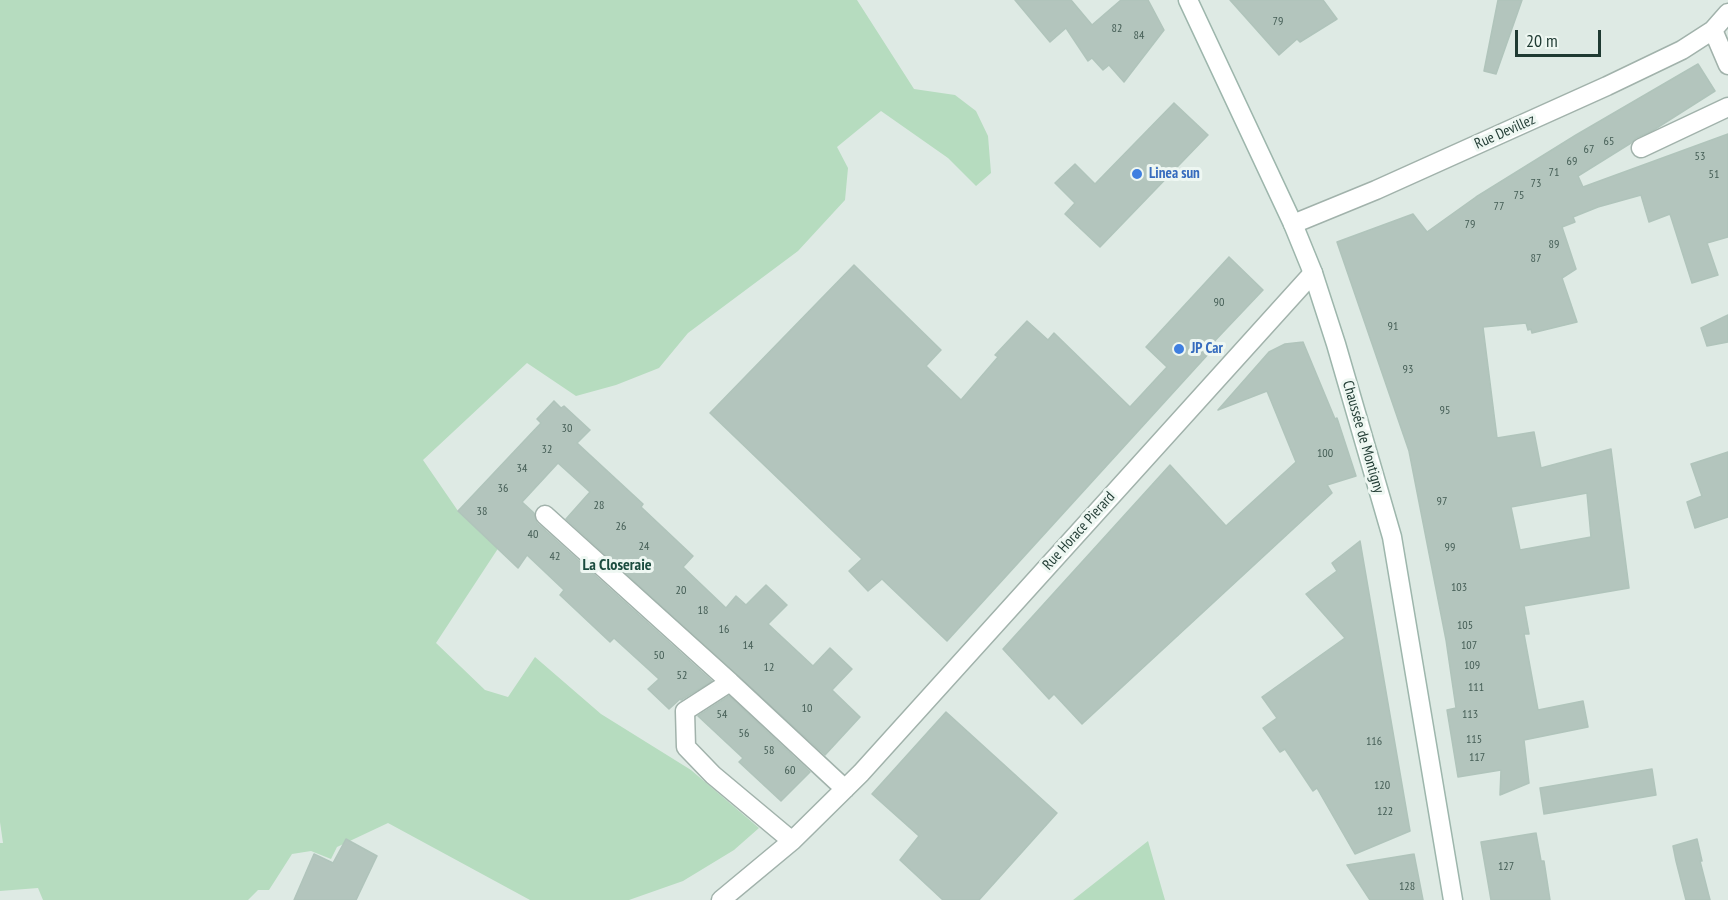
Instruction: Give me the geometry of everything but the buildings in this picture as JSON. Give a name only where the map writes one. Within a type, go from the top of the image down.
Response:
[{"type":"street","name":"Chaussée de Montigny","points":[[1188,0],[1293,224],[1313,273],[1336,344],[1392,537],[1453,900]]},
{"type":"street","name":"Rue Devillez","points":[[1293,224],[1376,190],[1682,50],[1713,30],[1728,13]]},
{"type":"street","points":[[1713,30],[1728,65]]},
{"type":"street","points":[[1641,148],[1728,107]]},
{"type":"street","name":"Rue Horace Pierard","points":[[721,900],[792,841],[845,789],[1313,273]]},
{"type":"street","points":[[546,515],[845,789]]},
{"type":"street","points":[[730,682],[685,711],[686,747],[712,775],[792,841]]},
{"type":"green space","points":[[0,0],[857,0],[914,89],[955,95],[976,111],[988,136],[991,173],[976,186],[948,158],[881,111],[837,147],[848,168],[845,200],[798,251],[688,333],[659,368],[616,385],[576,396],[527,363],[423,460],[458,511],[499,547],[436,643],[485,690],[508,697],[535,657],[601,714],[691,770],[759,828],[734,850],[683,881],[629,900],[530,900],[388,823],[337,847],[331,859],[311,851],[292,854],[269,890],[258,890],[248,900],[43,900],[38,888],[0,891],[0,843],[3,843],[0,822]]},
{"type":"green space","points":[[1148,841],[1165,900],[1073,900]]},
{"type":"place","name":"Linea sun","points":[[1137,174]]},
{"type":"place","name":"JP Car","points":[[1179,349]]},
{"type":"district","name":"La Closeraie","points":[[617,565]]}]
